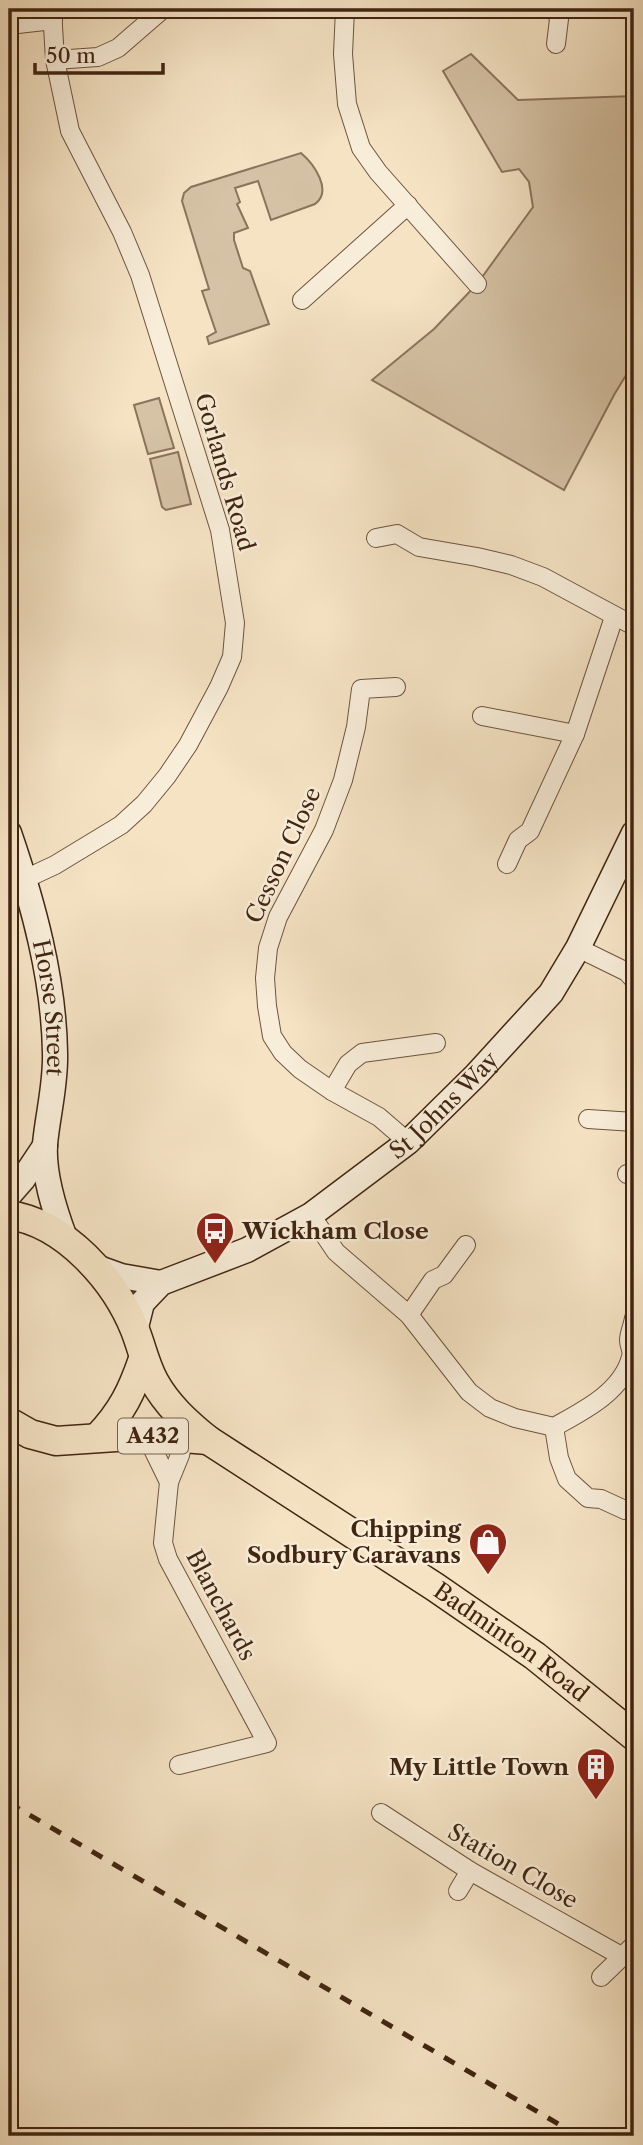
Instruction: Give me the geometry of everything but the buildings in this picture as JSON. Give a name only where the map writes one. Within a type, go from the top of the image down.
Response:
[{"type":"main road","name":"A432","points":[[9,1216],[42,1226],[65,1238],[93,1266],[118,1296],[135,1331],[143,1359],[132,1392],[115,1419],[99,1437],[56,1441],[30,1433],[9,1422]]},
{"type":"main road","name":"Badminton Road","points":[[143,1359],[155,1383],[192,1432],[435,1587],[535,1656],[634,1736]]},
{"type":"main road","name":"Badminton Road","points":[[99,1437],[192,1432]]},
{"type":"street","points":[[55,60],[98,57],[118,48],[163,9]]},
{"type":"street","points":[[345,9],[343,54],[347,104],[361,148],[477,284]]},
{"type":"street","points":[[555,9],[559,19],[556,44]]},
{"type":"street","points":[[9,25],[52,14]]},
{"type":"street","name":"Gorlands Road","points":[[25,879],[55,865],[121,825],[144,804],[167,776],[188,745],[219,687],[232,656],[235,623],[219,530],[141,275],[71,131],[55,60],[52,14]]},
{"type":"street","points":[[302,300],[408,205]]},
{"type":"street","points":[[376,538],[397,534],[419,547],[477,556],[511,565],[543,577],[634,626]]},
{"type":"street","points":[[507,864],[518,840],[530,831],[575,734],[614,617]]},
{"type":"street","name":"Cesson Close","points":[[396,687],[361,689],[344,780],[324,830],[278,917],[268,948],[265,978],[272,1036],[283,1053],[300,1069],[332,1091],[379,1117],[408,1142]]},
{"type":"street","points":[[482,716],[575,734]]},
{"type":"street","name":"Horse Street","points":[[9,833],[34,913],[54,1032],[55,1072],[45,1146],[52,1197],[65,1238]]},
{"type":"street","name":"St Johns Way","points":[[135,1331],[142,1303],[162,1283],[247,1250],[311,1215],[408,1142],[477,1075],[551,993],[578,948],[634,833]]},
{"type":"street","points":[[578,948],[632,973]]},
{"type":"street","points":[[332,1091],[348,1064],[362,1053],[436,1043]]},
{"type":"street","points":[[588,1119],[634,1122]]},
{"type":"street","name":"Horse Street","points":[[9,1195],[45,1146]]},
{"type":"street","points":[[311,1215],[336,1252],[409,1315],[469,1392],[490,1408],[515,1418],[554,1427],[590,1407],[613,1387],[628,1365],[632,1353],[629,1340],[634,1318]]},
{"type":"street","points":[[409,1315],[433,1280],[443,1275],[466,1245]]},
{"type":"street","points":[[93,1266],[121,1276],[162,1283]]},
{"type":"street","points":[[554,1427],[559,1458],[567,1479],[588,1498],[601,1499],[625,1510]]},
{"type":"street","name":"Blanchards","points":[[179,1766],[267,1743],[168,1559],[163,1543],[169,1482],[192,1432]]},
{"type":"street","points":[[146,1435],[169,1482]]},
{"type":"street","name":"Station Close","points":[[381,1813],[470,1871],[629,1951],[601,1977]]},
{"type":"street","points":[[458,1891],[470,1871]]},
{"type":"shaded area","points":[[471,54],[518,100],[634,96],[634,362],[564,490],[372,380],[434,329],[477,284],[533,207],[529,182],[519,169],[502,172],[443,71]]},
{"type":"shaded area","points":[[301,153],[316,171],[322,185],[320,199],[315,204],[271,220],[258,181],[235,188],[240,202],[237,204],[248,228],[234,233],[234,240],[243,268],[250,271],[269,324],[209,344],[207,337],[216,332],[202,291],[209,289],[182,201],[184,193],[191,187]]},
{"type":"shaded area","points":[[159,398],[174,448],[148,454],[134,405]]},
{"type":"shaded area","points":[[178,452],[191,504],[166,510],[162,507],[150,459]]},
{"type":"railway","points":[[9,1803],[579,2136]]},
{"type":"place","name":"Wickham Close","points":[[215,1265]]},
{"type":"place","name":"Chipping Sodbury Caravans","points":[[488,1576]]},
{"type":"place","name":"My Little Town","points":[[596,1801]]}]
